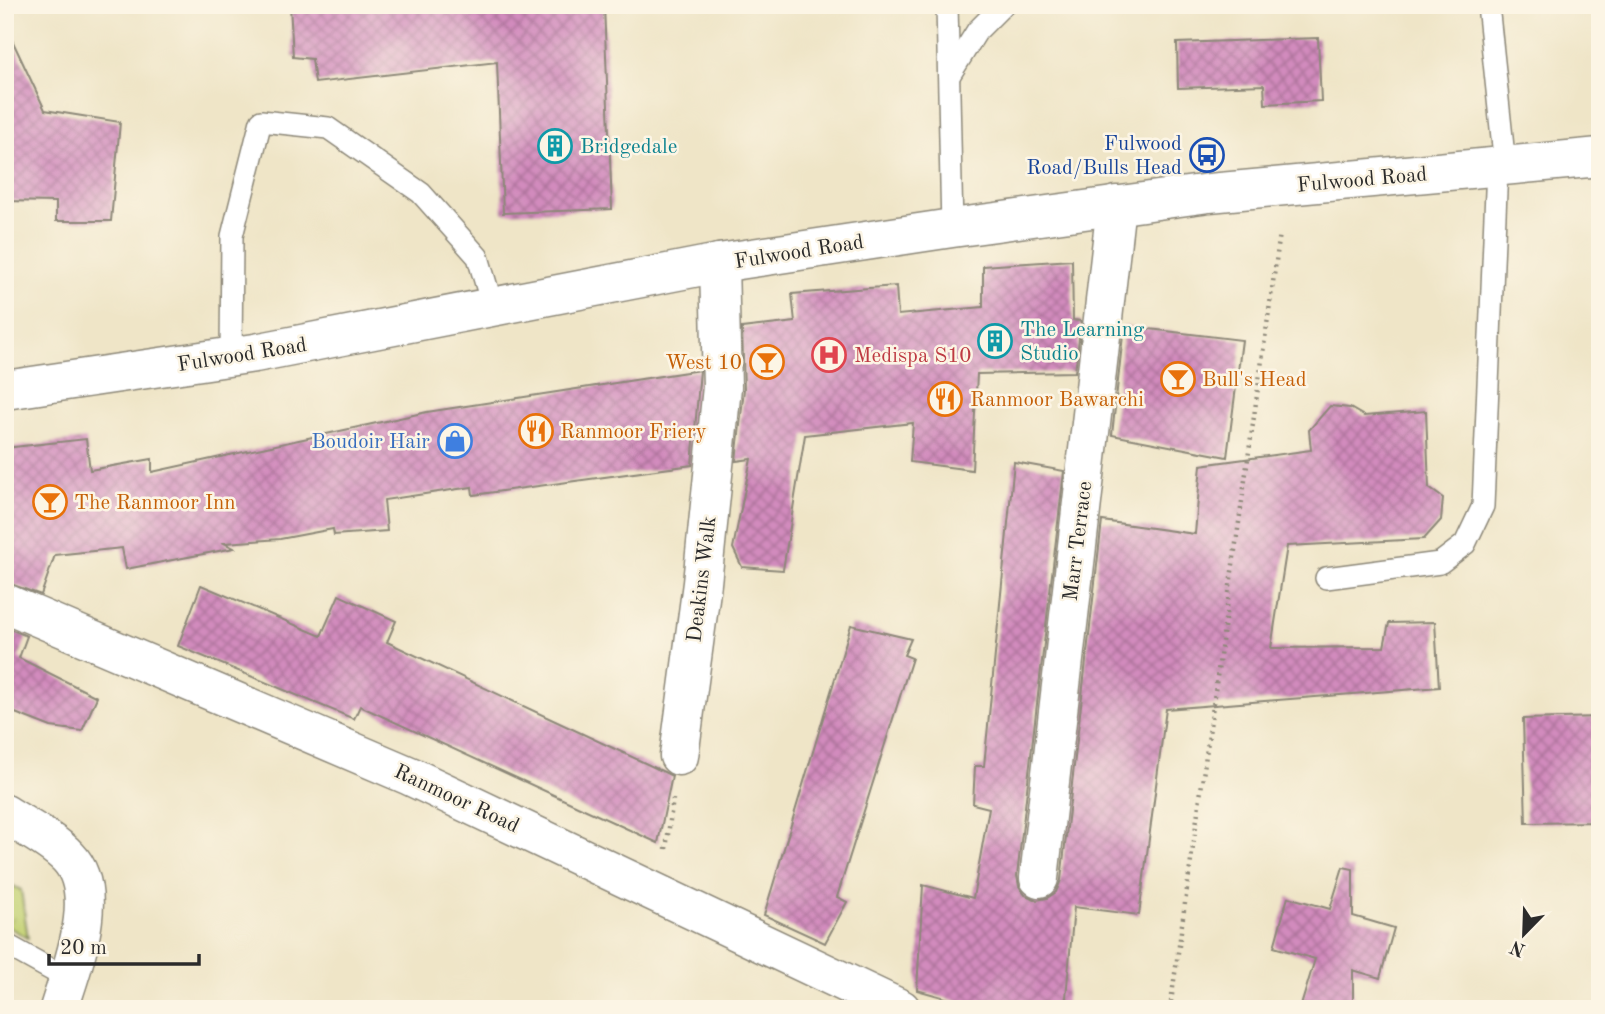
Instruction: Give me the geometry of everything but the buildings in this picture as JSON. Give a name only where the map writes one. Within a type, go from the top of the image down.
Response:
[{"type":"street","name":"Fulwood Road","points":[[5,390],[231,357],[719,263],[952,228],[1116,205],[1287,186],[1600,157]]},
{"type":"street","name":"Marr Terrace","points":[[1039,878],[1116,205]]},
{"type":"street","name":"Deakins Walk","points":[[679,756],[702,583],[722,387],[719,263]]},
{"type":"street","name":"Ranmoor Road","points":[[5,603],[410,776],[901,1009]]},
{"type":"street","points":[[5,814],[69,858],[81,881],[85,920],[63,994]]},
{"type":"lane","points":[[947,5],[952,228]]},
{"type":"lane","points":[[949,76],[977,31],[1003,5]]},
{"type":"lane","points":[[1326,578],[1440,563],[1465,544],[1483,506],[1501,166],[1488,5]]},
{"type":"lane","points":[[231,357],[232,236],[261,121],[328,128],[421,192],[478,257],[493,308]]},
{"type":"lane","points":[[5,944],[63,994]]},
{"type":"path","points":[[1170,1009],[1287,186]]},
{"type":"path","points":[[657,893],[679,756]]},
{"type":"green space","points":[[5,882],[21,890],[28,938],[5,925]]},
{"type":"place","name":"Bridgedale","points":[[555,146]]},
{"type":"place","name":"Fulwood Road/Bulls Head","points":[[1207,155]]},
{"type":"place","name":"The Learning Studio","points":[[995,341]]},
{"type":"place","name":"Medispa S10","points":[[829,355]]},
{"type":"place","name":"West 10","points":[[767,362]]},
{"type":"place","name":"Bull's Head","points":[[1178,379]]},
{"type":"place","name":"Ranmoor Bawarchi","points":[[945,399]]},
{"type":"place","name":"Ranmoor Friery","points":[[536,431]]},
{"type":"place","name":"Boudoir Hair","points":[[455,441]]},
{"type":"place","name":"The Ranmoor Inn","points":[[50,502]]}]
